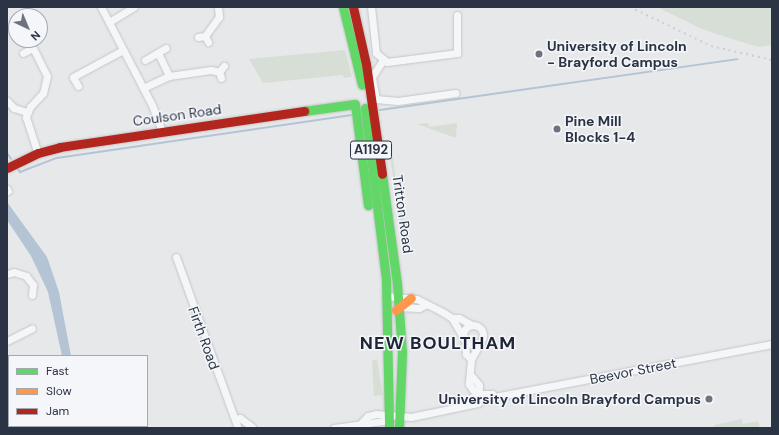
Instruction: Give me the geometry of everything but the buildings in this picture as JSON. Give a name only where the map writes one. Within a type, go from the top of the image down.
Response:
[{"type":"main road","name":"Tritton Road","points":[[344,7],[363,94],[379,203],[386,296],[389,428]]},
{"type":"main road","name":"Tritton Road","points":[[353,7],[366,64],[390,223],[398,296],[402,352],[399,428]]},
{"type":"main road","name":"Coulson Road","points":[[7,168],[38,152],[60,147],[355,104],[368,205]]},
{"type":"main road","points":[[388,374],[391,360],[393,316],[399,307],[411,298]]},
{"type":"street","points":[[100,7],[143,88],[162,131]]},
{"type":"street","points":[[108,22],[134,7]]},
{"type":"street","points":[[204,38],[218,17],[218,7]]},
{"type":"street","points":[[371,7],[376,53],[387,62],[458,53],[457,15]]},
{"type":"street","points":[[23,53],[33,48],[44,69],[47,82],[43,93],[27,112],[27,124],[38,152]]},
{"type":"street","points":[[145,60],[166,48]]},
{"type":"street","points":[[78,86],[73,77],[123,50]]},
{"type":"street","points":[[158,53],[169,76]]},
{"type":"street","points":[[366,64],[376,53]]},
{"type":"street","points":[[383,60],[372,78],[376,99],[398,102],[455,93]]},
{"type":"street","points":[[143,88],[169,76],[211,70],[221,72]]},
{"type":"street","points":[[7,101],[14,108],[27,112]]},
{"type":"street","name":"Firth Road","points":[[176,257],[238,428]]},
{"type":"street","points":[[7,274],[14,272],[26,276],[33,285],[32,295]]},
{"type":"street","points":[[334,428],[362,422],[383,421],[389,416],[400,418],[478,403],[481,394],[479,385],[471,375],[471,359],[480,343],[483,332],[479,326],[472,325],[459,318],[452,318],[411,298],[386,296]]},
{"type":"street","points":[[386,307],[419,308],[425,304]]},
{"type":"street","points":[[452,318],[464,339],[470,345],[480,343]]},
{"type":"street","points":[[471,359],[466,354],[464,330],[472,325]]},
{"type":"street","points":[[7,341],[32,328]]},
{"type":"street","name":"Beevor Street","points":[[481,394],[487,400],[494,397],[772,344]]},
{"type":"street","points":[[235,419],[240,418],[252,428]]},
{"type":"shaded area","points":[[657,7],[772,7],[772,45],[759,47],[735,40],[702,29]]},
{"type":"shaded area","points":[[345,50],[352,77],[344,78],[343,75],[263,83],[249,59]]},
{"type":"shaded area","points":[[428,123],[429,127],[457,123],[456,138],[417,124]]},
{"type":"shaded area","points":[[390,158],[393,158],[399,205],[406,226],[401,223]]},
{"type":"shaded area","points":[[377,359],[383,395],[374,396],[372,361]]},
{"type":"shaded area","points":[[742,419],[743,424],[758,421],[760,428],[715,428],[714,425]]},
{"type":"water","points":[[7,202],[47,257],[59,292],[71,355],[62,355],[48,292],[31,256],[7,220]]},
{"type":"waterway","points":[[380,110],[737,59]]},
{"type":"waterway","points":[[17,167],[20,172],[57,158],[352,115]]},
{"type":"waterway","points":[[7,153],[11,159]]},
{"type":"railway","points":[[630,7],[711,46],[772,60]]},
{"type":"traffic: fast","points":[[343,7],[362,85]]},
{"type":"traffic: fast","points":[[304,111],[355,104],[368,205]]},
{"type":"traffic: fast","points":[[365,108],[386,280],[389,428]]},
{"type":"traffic: fast","points":[[382,174],[397,284],[402,352],[399,428]]},
{"type":"traffic: slow","points":[[396,310],[411,298]]},
{"type":"traffic: jam","points":[[353,7],[366,64],[382,174]]},
{"type":"traffic: jam","points":[[7,168],[38,153],[60,147],[304,111]]},
{"type":"place","name":"University of Lincoln - Brayford Campus","points":[[539,54]]},
{"type":"place","name":"Pine Mill Blocks 1-4","points":[[557,129]]},
{"type":"place","name":"University of Lincoln Brayford Campus","points":[[709,399]]},
{"type":"district","name":"NEW BOULTHAM","points":[[438,343]]}]
